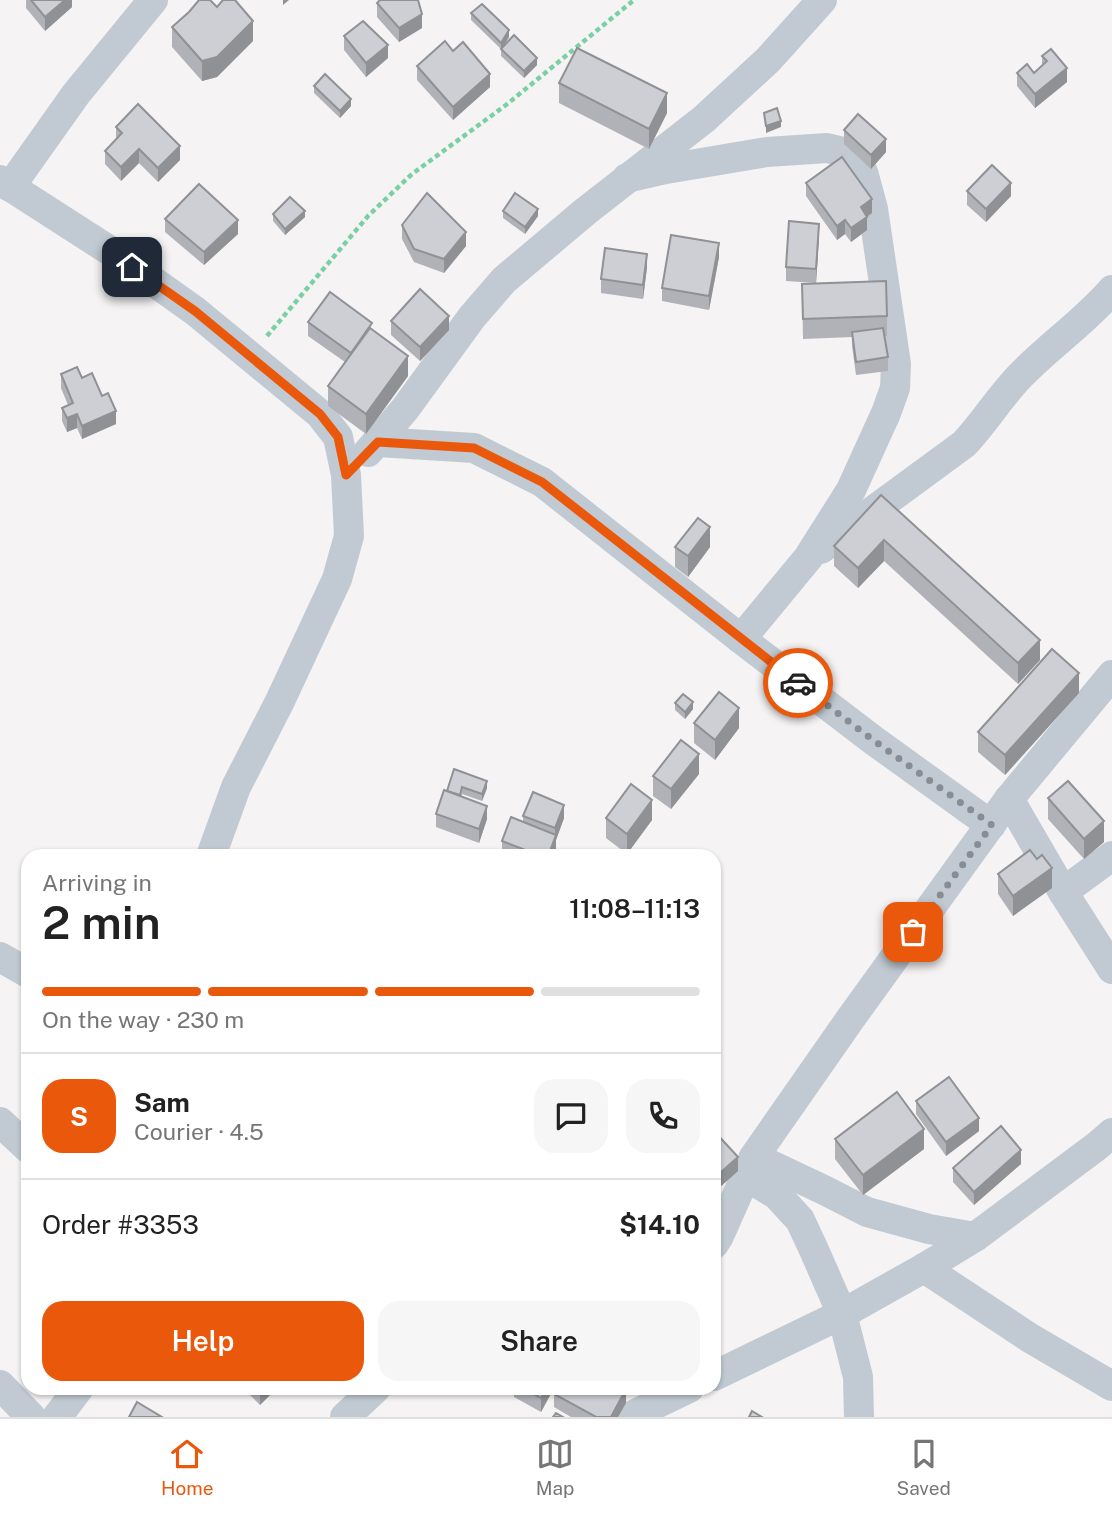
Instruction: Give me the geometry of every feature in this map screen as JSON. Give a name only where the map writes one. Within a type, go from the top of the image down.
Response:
[{"type":"street","points":[[346,475],[405,409],[472,317],[504,280],[627,178],[704,119],[768,60],[822,0]]},
{"type":"street","points":[[149,2],[5,183],[112,252],[195,311],[320,414],[338,437],[346,475],[349,536],[337,579],[236,787],[214,849]]},
{"type":"street","points":[[627,178],[767,152],[827,149],[848,153],[863,172],[873,209],[896,364],[895,388],[851,490],[808,558],[741,639]]},
{"type":"street","points":[[808,558],[964,444],[1024,372],[1112,290]]},
{"type":"street","points":[[378,442],[474,448],[542,482],[873,740],[992,825]]},
{"type":"street","points":[[721,1231],[750,1166],[858,1007],[1009,799],[1112,675]]},
{"type":"street","points":[[1009,799],[1112,969]]},
{"type":"street","points":[[1063,892],[1112,856]]},
{"type":"street","points":[[0,957],[21,969]]},
{"type":"street","points":[[0,1122],[21,1142]]},
{"type":"street","points":[[721,1373],[842,1314],[925,1268],[975,1237],[1112,1133]]},
{"type":"street","points":[[750,1166],[826,1191],[867,1212],[929,1229],[975,1237]]},
{"type":"street","points":[[750,1166],[800,1220],[842,1314],[858,1377],[859,1417]]},
{"type":"street","points":[[925,1268],[1030,1338],[1112,1386]]},
{"type":"street","points":[[0,1385],[31,1417]]},
{"type":"street","points":[[57,1417],[74,1395]]},
{"type":"street","points":[[345,1417],[369,1395]]},
{"type":"street","points":[[632,1407],[668,1395]]},
{"type":"path","points":[[251,356],[368,216],[412,174],[506,105],[634,0]]},
{"type":"building","points":[[31,0],[65,0],[45,17]]},
{"type":"building","points":[[199,0],[210,0],[217,7],[223,0],[235,0],[253,21],[217,57],[202,61],[172,27]]},
{"type":"building","points":[[380,0],[418,0],[422,14],[399,28],[377,3]]},
{"type":"building","points":[[482,4],[509,30],[501,43],[471,13]]},
{"type":"building","points":[[363,21],[388,45],[366,63],[344,36]]},
{"type":"building","points":[[514,35],[537,58],[524,71],[501,49]]},
{"type":"building","points":[[445,41],[453,51],[463,42],[490,74],[453,107],[417,66]]},
{"type":"building","points":[[577,48],[667,93],[649,129],[559,83]]},
{"type":"building","points":[[1051,49],[1067,68],[1035,94],[1017,73],[1027,64],[1034,73],[1047,61],[1042,56]]},
{"type":"building","points":[[325,74],[351,99],[340,111],[314,86]]},
{"type":"building","points":[[138,104],[180,146],[158,168],[139,149],[121,167],[105,151],[122,133],[116,127]]},
{"type":"building","points":[[777,108],[781,121],[766,126],[764,113]]},
{"type":"building","points":[[858,114],[886,139],[871,155],[844,130]]},
{"type":"building","points":[[842,157],[872,199],[861,207],[867,217],[851,228],[845,220],[837,226],[806,183]]},
{"type":"building","points":[[992,165],[1011,183],[986,209],[967,191]]},
{"type":"building","points":[[199,184],[238,220],[204,252],[165,219]]},
{"type":"building","points":[[427,193],[466,232],[444,259],[414,249],[402,225]]},
{"type":"building","points":[[515,193],[538,209],[525,227],[503,211]]},
{"type":"building","points":[[290,197],[305,211],[285,229],[273,214]]},
{"type":"building","points":[[789,221],[819,224],[816,269],[786,267]]},
{"type":"building","points":[[671,235],[719,243],[709,296],[662,288]]},
{"type":"building","points":[[605,248],[647,254],[643,285],[601,279]]},
{"type":"building","points":[[886,281],[887,316],[803,319],[802,284]]},
{"type":"building","points":[[420,289],[449,316],[420,347],[391,321]]},
{"type":"building","points":[[330,292],[372,323],[351,353],[308,322]]},
{"type":"building","points":[[370,328],[408,356],[366,414],[328,386]]},
{"type":"building","points":[[883,328],[888,357],[856,362],[852,332]]},
{"type":"building","points":[[77,367],[82,378],[92,373],[102,396],[108,393],[116,411],[82,426],[77,414],[67,418],[62,408],[73,403],[61,374]]},
{"type":"building","points":[[881,495],[1040,640],[1018,663],[884,540],[858,568],[834,546]]},
{"type":"building","points":[[698,518],[710,527],[688,556],[675,547]]},
{"type":"building","points":[[1052,649],[1079,673],[1005,755],[978,732]]},
{"type":"building","points":[[719,692],[739,708],[715,740],[694,723]]},
{"type":"building","points":[[683,694],[693,702],[685,712],[675,703]]},
{"type":"building","points":[[681,740],[699,754],[671,789],[653,776]]},
{"type":"building","points":[[454,769],[487,781],[482,794],[462,787],[460,795],[447,791]]},
{"type":"building","points":[[1068,781],[1104,821],[1084,839],[1048,798]]},
{"type":"building","points":[[631,784],[652,800],[627,834],[606,818]]},
{"type":"building","points":[[444,790],[487,806],[479,829],[436,814]]},
{"type":"building","points":[[533,792],[564,805],[555,828],[523,816]]},
{"type":"building","points":[[511,817],[556,835],[551,849],[523,849],[502,841]]},
{"type":"building","points":[[1030,850],[1037,859],[1042,855],[1052,868],[1013,896],[998,874]]},
{"type":"building","points":[[949,1077],[979,1118],[946,1142],[916,1101]]},
{"type":"building","points":[[897,1092],[924,1129],[863,1175],[835,1139]]},
{"type":"building","points":[[1001,1126],[1021,1150],[974,1192],[953,1168]]},
{"type":"building","points":[[721,1139],[738,1157],[721,1172]]},
{"type":"building","points":[[556,1395],[623,1395],[611,1417],[596,1417]]},
{"type":"building","points":[[137,1402],[162,1417],[129,1417]]},
{"type":"building","points":[[752,1411],[762,1417],[749,1417]]},
{"type":"way so far","points":[[798,683],[992,825],[913,932]]},
{"type":"route","points":[[132,267],[195,311],[320,414],[338,437],[346,475],[378,442],[474,448],[542,482],[798,683]]}]
